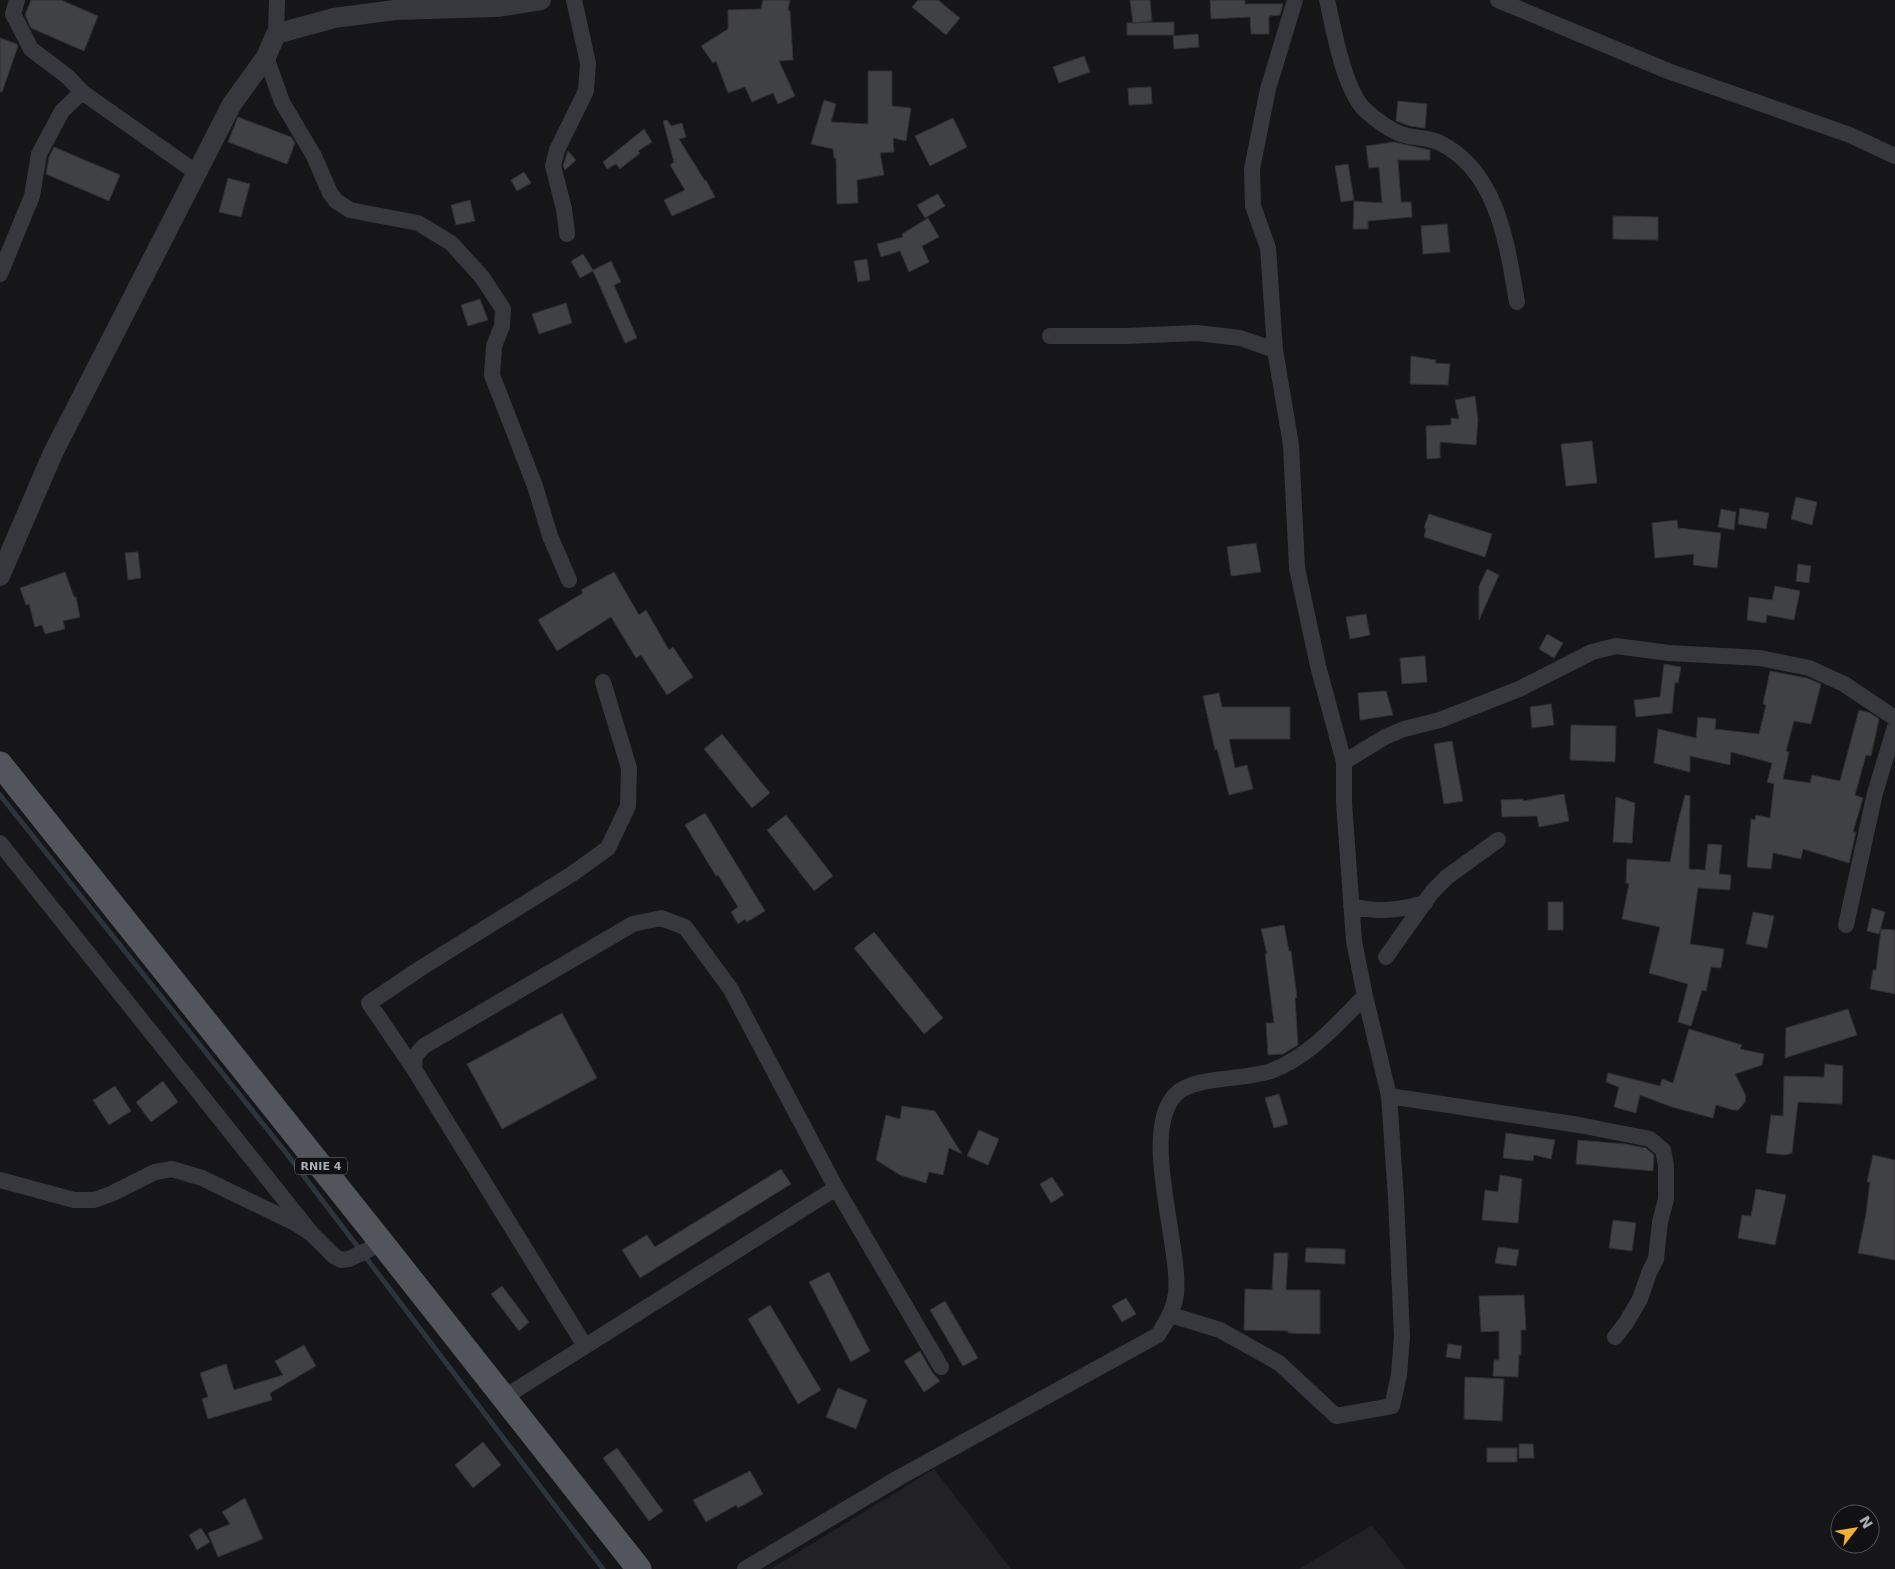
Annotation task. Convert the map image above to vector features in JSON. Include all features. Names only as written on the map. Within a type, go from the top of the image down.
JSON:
[{"type":"main road","name":"RNIE 4","points":[[0,764],[639,1569]]},
{"type":"street","points":[[17,0],[13,14],[31,49],[68,78],[82,92],[196,173]]},
{"type":"street","points":[[276,34],[334,18],[386,12],[497,7],[541,0]]},
{"type":"street","points":[[568,234],[564,209],[552,166],[557,150],[586,91],[588,63],[574,0]]},
{"type":"street","points":[[1171,1315],[1220,1330],[1279,1362],[1336,1416],[1392,1406],[1399,1375],[1402,1337],[1389,1096],[1354,941],[1344,803],[1344,762],[1318,666],[1297,568],[1291,445],[1275,350],[1268,248],[1253,206],[1252,169],[1268,89],[1295,0]]},
{"type":"street","points":[[1327,0],[1347,80],[1363,107],[1387,126],[1405,136],[1436,141],[1458,153],[1487,188],[1506,239],[1517,302]]},
{"type":"street","points":[[1498,0],[1668,71],[1850,135],[1895,156]]},
{"type":"street","points":[[0,576],[53,452],[232,104],[266,57],[276,34],[272,1]]},
{"type":"street","points":[[266,57],[282,102],[314,156],[330,193],[336,201],[350,210],[418,223],[451,243],[482,277],[503,309],[502,326],[494,346],[492,375],[535,486],[550,536],[570,580]]},
{"type":"street","points":[[0,274],[32,196],[39,154],[62,112],[82,92]]},
{"type":"street","points":[[1050,336],[1126,336],[1197,333],[1240,338],[1275,350]]},
{"type":"street","points":[[1344,762],[1385,737],[1404,729],[1440,720],[1519,690],[1592,652],[1616,646],[1669,653],[1760,658],[1809,668],[1844,684],[1895,718]]},
{"type":"street","points":[[585,1346],[414,1070],[369,1003],[421,968],[572,874],[608,848],[628,806],[629,768],[603,682]]},
{"type":"street","points":[[1846,925],[1875,793],[1895,727]]},
{"type":"street","points":[[1386,957],[1425,903],[1447,877],[1498,840]]},
{"type":"street","points":[[0,843],[312,1234],[334,1256],[341,1260],[349,1259],[382,1243]]},
{"type":"street","points":[[1351,906],[1366,910],[1392,910],[1425,903]]},
{"type":"street","points":[[414,1070],[415,1056],[424,1046],[633,924],[661,918],[684,927],[730,988],[836,1188],[941,1367]]},
{"type":"street","points":[[745,1569],[900,1477],[1158,1336],[1171,1315],[1176,1294],[1174,1252],[1160,1140],[1165,1110],[1176,1093],[1191,1085],[1269,1072],[1296,1060],[1322,1038],[1365,996]]},
{"type":"street","points":[[1389,1096],[1579,1125],[1650,1139],[1663,1150],[1666,1165],[1666,1199],[1660,1222],[1656,1259],[1640,1299],[1616,1337]]},
{"type":"street","points":[[0,1180],[74,1200],[94,1200],[111,1194],[155,1172],[172,1169],[202,1178],[295,1223],[312,1234]]},
{"type":"street","points":[[503,1398],[836,1188]]},
{"type":"shaded area","points":[[934,1469],[1011,1569],[771,1569]]},
{"type":"shaded area","points":[[1372,1525],[1406,1569],[1299,1569]]},
{"type":"building","points":[[31,0],[61,0],[98,16],[84,51],[31,28],[25,15]]},
{"type":"building","points":[[763,0],[790,0],[788,10],[790,11],[793,60],[779,61],[795,96],[778,104],[773,93],[752,102],[745,87],[728,93],[716,61],[713,63],[701,46],[728,29],[728,10],[761,9]]},
{"type":"building","points":[[918,0],[938,0],[960,18],[946,35],[912,7]]},
{"type":"building","points":[[1130,0],[1150,0],[1152,21],[1133,23]]},
{"type":"building","points":[[1210,0],[1245,0],[1245,4],[1283,4],[1280,15],[1269,16],[1269,34],[1251,34],[1250,17],[1211,19]]},
{"type":"building","points":[[1174,22],[1174,35],[1127,35],[1127,23]]},
{"type":"building","points":[[1198,34],[1199,47],[1174,49],[1173,36]]},
{"type":"building","points":[[0,38],[18,46],[2,92],[0,92]]},
{"type":"building","points":[[1084,56],[1090,72],[1059,83],[1053,67]]},
{"type":"building","points":[[868,71],[892,71],[892,106],[911,108],[906,141],[893,138],[894,152],[880,153],[884,175],[857,180],[858,203],[837,204],[836,158],[834,158],[833,149],[811,144],[824,100],[836,104],[831,122],[868,124]]},
{"type":"building","points":[[1151,87],[1152,104],[1129,105],[1128,88]]},
{"type":"building","points":[[1398,101],[1427,104],[1425,128],[1410,126],[1396,121]]},
{"type":"building","points":[[238,117],[291,137],[295,143],[287,164],[228,142]]},
{"type":"building","points":[[953,118],[967,147],[930,166],[915,136]]},
{"type":"building","points":[[667,120],[671,126],[682,123],[686,137],[679,139],[715,197],[672,216],[664,200],[685,190],[670,165],[674,162],[663,121]]},
{"type":"building","points":[[644,129],[652,142],[638,151],[640,153],[620,169],[616,164],[607,169],[603,162]]},
{"type":"building","points":[[1394,142],[1430,150],[1430,160],[1398,160],[1401,202],[1411,202],[1412,217],[1368,221],[1368,229],[1353,229],[1354,201],[1382,203],[1379,167],[1369,168],[1366,146]]},
{"type":"building","points":[[54,147],[120,175],[109,201],[46,174],[49,157]]},
{"type":"building","points":[[568,151],[576,160],[565,170],[563,166]]},
{"type":"building","points":[[1348,164],[1354,200],[1341,202],[1335,166]]},
{"type":"building","points":[[524,172],[531,183],[517,191],[511,180]]},
{"type":"building","points":[[228,178],[250,184],[241,217],[219,212]]},
{"type":"building","points":[[938,194],[945,206],[925,218],[917,205]]},
{"type":"building","points":[[470,200],[475,221],[456,225],[451,205]]},
{"type":"building","points":[[1613,216],[1658,217],[1658,240],[1613,239]]},
{"type":"building","points":[[928,218],[939,237],[922,246],[929,262],[909,272],[900,251],[881,257],[877,244],[903,237],[902,234]]},
{"type":"building","points":[[1447,224],[1450,252],[1423,254],[1421,226]]},
{"type":"building","points":[[583,254],[593,270],[611,261],[621,282],[614,285],[637,338],[625,343],[593,271],[580,278],[571,261]]},
{"type":"building","points":[[867,259],[870,280],[858,282],[854,261]]},
{"type":"building","points":[[480,299],[488,320],[468,326],[461,305]]},
{"type":"building","points":[[566,303],[572,323],[539,334],[532,314]]},
{"type":"building","points":[[1411,356],[1436,360],[1435,363],[1450,364],[1448,385],[1410,384]]},
{"type":"building","points":[[1475,396],[1478,420],[1476,445],[1440,442],[1440,458],[1427,459],[1426,426],[1451,425],[1451,418],[1459,419],[1455,400]]},
{"type":"building","points":[[1592,441],[1597,483],[1566,486],[1561,444]]},
{"type":"building","points":[[1796,497],[1817,502],[1812,525],[1791,519]]},
{"type":"building","points":[[1740,508],[1769,513],[1766,529],[1738,524]]},
{"type":"building","points":[[1721,509],[1736,512],[1734,530],[1718,527]]},
{"type":"building","points":[[1429,514],[1492,534],[1485,557],[1424,537],[1426,528],[1424,528]]},
{"type":"building","points":[[1677,520],[1678,528],[1721,533],[1717,568],[1693,565],[1694,554],[1655,558],[1652,523]]},
{"type":"building","points":[[1256,543],[1261,572],[1231,576],[1227,547]]},
{"type":"building","points":[[138,552],[141,578],[128,580],[125,553]]},
{"type":"building","points":[[1798,564],[1811,566],[1809,583],[1796,581]]},
{"type":"building","points":[[1487,569],[1499,575],[1479,620],[1479,586]]},
{"type":"building","points":[[65,572],[74,597],[76,597],[80,617],[63,621],[65,629],[45,634],[42,625],[35,627],[29,604],[26,605],[20,588]]},
{"type":"building","points":[[614,572],[639,615],[646,610],[669,650],[673,647],[693,677],[667,695],[641,655],[636,658],[611,617],[557,651],[538,620],[583,593],[581,590]]},
{"type":"building","points":[[1775,586],[1800,591],[1794,620],[1767,615],[1766,623],[1747,620],[1749,597],[1772,600]]},
{"type":"building","points":[[1366,614],[1370,635],[1350,639],[1346,617]]},
{"type":"building","points":[[1547,634],[1563,643],[1554,658],[1539,649]]},
{"type":"building","points":[[1425,656],[1427,682],[1402,684],[1400,658]]},
{"type":"building","points":[[1664,664],[1681,667],[1678,683],[1675,682],[1672,713],[1636,717],[1634,700],[1660,697]]},
{"type":"building","points":[[1770,671],[1807,678],[1821,684],[1811,724],[1794,721],[1786,751],[1789,752],[1783,779],[1810,783],[1812,775],[1840,781],[1859,710],[1870,713],[1879,719],[1871,756],[1866,755],[1855,795],[1863,798],[1853,832],[1856,832],[1849,863],[1803,849],[1801,859],[1773,853],[1771,869],[1747,867],[1751,819],[1755,820],[1756,815],[1770,818],[1774,784],[1767,782],[1772,763],[1731,752],[1730,765],[1690,756],[1690,772],[1654,763],[1658,729],[1696,738],[1698,717],[1716,719],[1715,729],[1759,734],[1766,705],[1763,704]]},
{"type":"building","points":[[1386,691],[1393,715],[1360,720],[1358,693]]},
{"type":"building","points":[[1219,693],[1222,707],[1290,707],[1290,739],[1229,739],[1235,768],[1247,765],[1253,789],[1229,795],[1217,749],[1215,750],[1203,696]]},
{"type":"building","points":[[1551,704],[1554,725],[1532,728],[1530,707]]},
{"type":"building","points":[[1571,725],[1616,726],[1615,762],[1570,760]]},
{"type":"building","points":[[722,734],[770,793],[752,808],[704,749]]},
{"type":"building","points":[[1452,741],[1463,801],[1444,804],[1434,744]]},
{"type":"building","points":[[1564,794],[1569,821],[1539,827],[1537,816],[1502,817],[1501,800],[1523,799],[1523,801]]},
{"type":"building","points":[[1685,795],[1690,796],[1689,869],[1705,870],[1708,844],[1722,845],[1719,874],[1731,875],[1730,890],[1698,888],[1690,944],[1724,949],[1721,968],[1711,967],[1706,991],[1702,990],[1691,1026],[1678,1022],[1688,984],[1649,973],[1660,927],[1622,919],[1629,884],[1626,883],[1627,859],[1670,862]]},
{"type":"building","points":[[1616,797],[1635,803],[1632,843],[1613,842]]},
{"type":"building","points":[[705,813],[765,911],[747,922],[745,919],[738,924],[731,912],[738,907],[718,875],[716,876],[685,825]]},
{"type":"building","points":[[786,815],[833,876],[814,891],[767,830]]},
{"type":"building","points":[[1548,902],[1563,902],[1563,930],[1548,930]]},
{"type":"building","points":[[1872,908],[1885,912],[1879,934],[1867,931]]},
{"type":"building","points":[[1753,912],[1774,916],[1767,948],[1746,944]]},
{"type":"building","points":[[1284,925],[1289,951],[1291,951],[1297,998],[1295,998],[1298,1045],[1283,1054],[1268,1055],[1266,1023],[1274,1023],[1265,954],[1267,954],[1261,929]]},
{"type":"building","points":[[1881,929],[1895,930],[1895,994],[1870,989],[1873,970],[1876,970]]},
{"type":"building","points":[[874,932],[943,1018],[924,1034],[854,948]]},
{"type":"building","points":[[1848,1009],[1857,1035],[1785,1058],[1786,1028]]},
{"type":"building","points":[[562,1013],[597,1078],[502,1129],[467,1064]]},
{"type":"building","points":[[1689,1029],[1742,1045],[1740,1049],[1764,1054],[1762,1065],[1735,1074],[1746,1096],[1742,1106],[1738,1110],[1733,1110],[1716,1105],[1713,1118],[1672,1107],[1640,1095],[1636,1113],[1614,1107],[1619,1087],[1606,1082],[1608,1073],[1660,1086],[1662,1079],[1673,1083]]},
{"type":"building","points":[[1825,1064],[1843,1066],[1842,1104],[1798,1102],[1792,1153],[1785,1155],[1766,1153],[1771,1115],[1783,1116],[1784,1076],[1824,1077]]},
{"type":"building","points":[[163,1081],[178,1102],[151,1122],[136,1102]]},
{"type":"building","points":[[115,1086],[131,1111],[109,1125],[93,1100]]},
{"type":"building","points":[[1279,1094],[1288,1124],[1274,1128],[1265,1098]]},
{"type":"building","points":[[902,1106],[935,1111],[962,1154],[949,1148],[943,1175],[929,1172],[926,1183],[900,1175],[876,1160],[886,1115],[900,1119]]},
{"type":"building","points":[[979,1130],[999,1139],[988,1165],[967,1156]]},
{"type":"building","points":[[1506,1133],[1555,1140],[1551,1159],[1534,1155],[1533,1161],[1503,1158]]},
{"type":"building","points":[[1578,1140],[1625,1144],[1646,1148],[1654,1155],[1653,1171],[1576,1164]]},
{"type":"building","points":[[1873,1155],[1895,1160],[1895,1260],[1858,1253],[1866,1214],[1870,1182],[1867,1182]]},
{"type":"building","points":[[781,1169],[791,1184],[640,1278],[622,1250],[647,1235],[655,1247]]},
{"type":"building","points":[[1500,1175],[1522,1179],[1518,1223],[1482,1220],[1485,1190],[1498,1192]]},
{"type":"building","points":[[1052,1177],[1064,1195],[1051,1203],[1040,1184]]},
{"type":"building","points":[[1756,1189],[1786,1195],[1775,1245],[1738,1238],[1742,1215],[1751,1216]]},
{"type":"building","points":[[1613,1220],[1636,1223],[1632,1251],[1609,1248]]},
{"type":"building","points":[[1498,1247],[1519,1250],[1516,1266],[1495,1263]]},
{"type":"building","points":[[1306,1248],[1345,1249],[1345,1264],[1305,1262]]},
{"type":"building","points":[[1274,1253],[1288,1253],[1286,1290],[1320,1290],[1320,1334],[1244,1330],[1245,1289],[1272,1290]]},
{"type":"building","points":[[829,1272],[870,1351],[851,1362],[809,1282]]},
{"type":"building","points":[[502,1286],[529,1322],[519,1331],[491,1294]]},
{"type":"building","points":[[1524,1295],[1526,1330],[1521,1330],[1521,1355],[1519,1355],[1518,1377],[1493,1376],[1494,1360],[1499,1360],[1499,1331],[1481,1332],[1479,1296]]},
{"type":"building","points":[[1126,1298],[1136,1314],[1122,1322],[1112,1306]]},
{"type":"building","points":[[945,1301],[978,1358],[963,1366],[930,1310]]},
{"type":"building","points":[[770,1305],[821,1390],[798,1404],[748,1319]]},
{"type":"building","points":[[1448,1344],[1462,1346],[1460,1359],[1446,1357]]},
{"type":"building","points":[[304,1345],[316,1366],[270,1393],[272,1400],[208,1419],[202,1399],[208,1397],[200,1373],[226,1364],[234,1390],[283,1375],[275,1361]]},
{"type":"building","points":[[920,1351],[932,1372],[940,1381],[924,1392],[904,1361]]},
{"type":"building","points":[[1465,1377],[1504,1379],[1502,1421],[1464,1419]]},
{"type":"building","points":[[838,1388],[867,1400],[856,1429],[826,1417]]},
{"type":"building","points":[[483,1442],[501,1465],[473,1488],[455,1465]]},
{"type":"building","points":[[1519,1444],[1533,1444],[1534,1458],[1519,1458]]},
{"type":"building","points":[[617,1448],[663,1511],[649,1521],[603,1458]]},
{"type":"building","points":[[1487,1448],[1517,1448],[1517,1462],[1487,1462]]},
{"type":"building","points":[[750,1471],[763,1494],[738,1508],[736,1505],[706,1522],[693,1500]]},
{"type":"building","points":[[245,1498],[263,1539],[218,1557],[208,1533],[230,1524],[222,1512]]},
{"type":"building","points":[[201,1528],[210,1542],[197,1550],[189,1535]]},
{"type":"waterway","points":[[0,795],[287,1154],[603,1569]]}]
